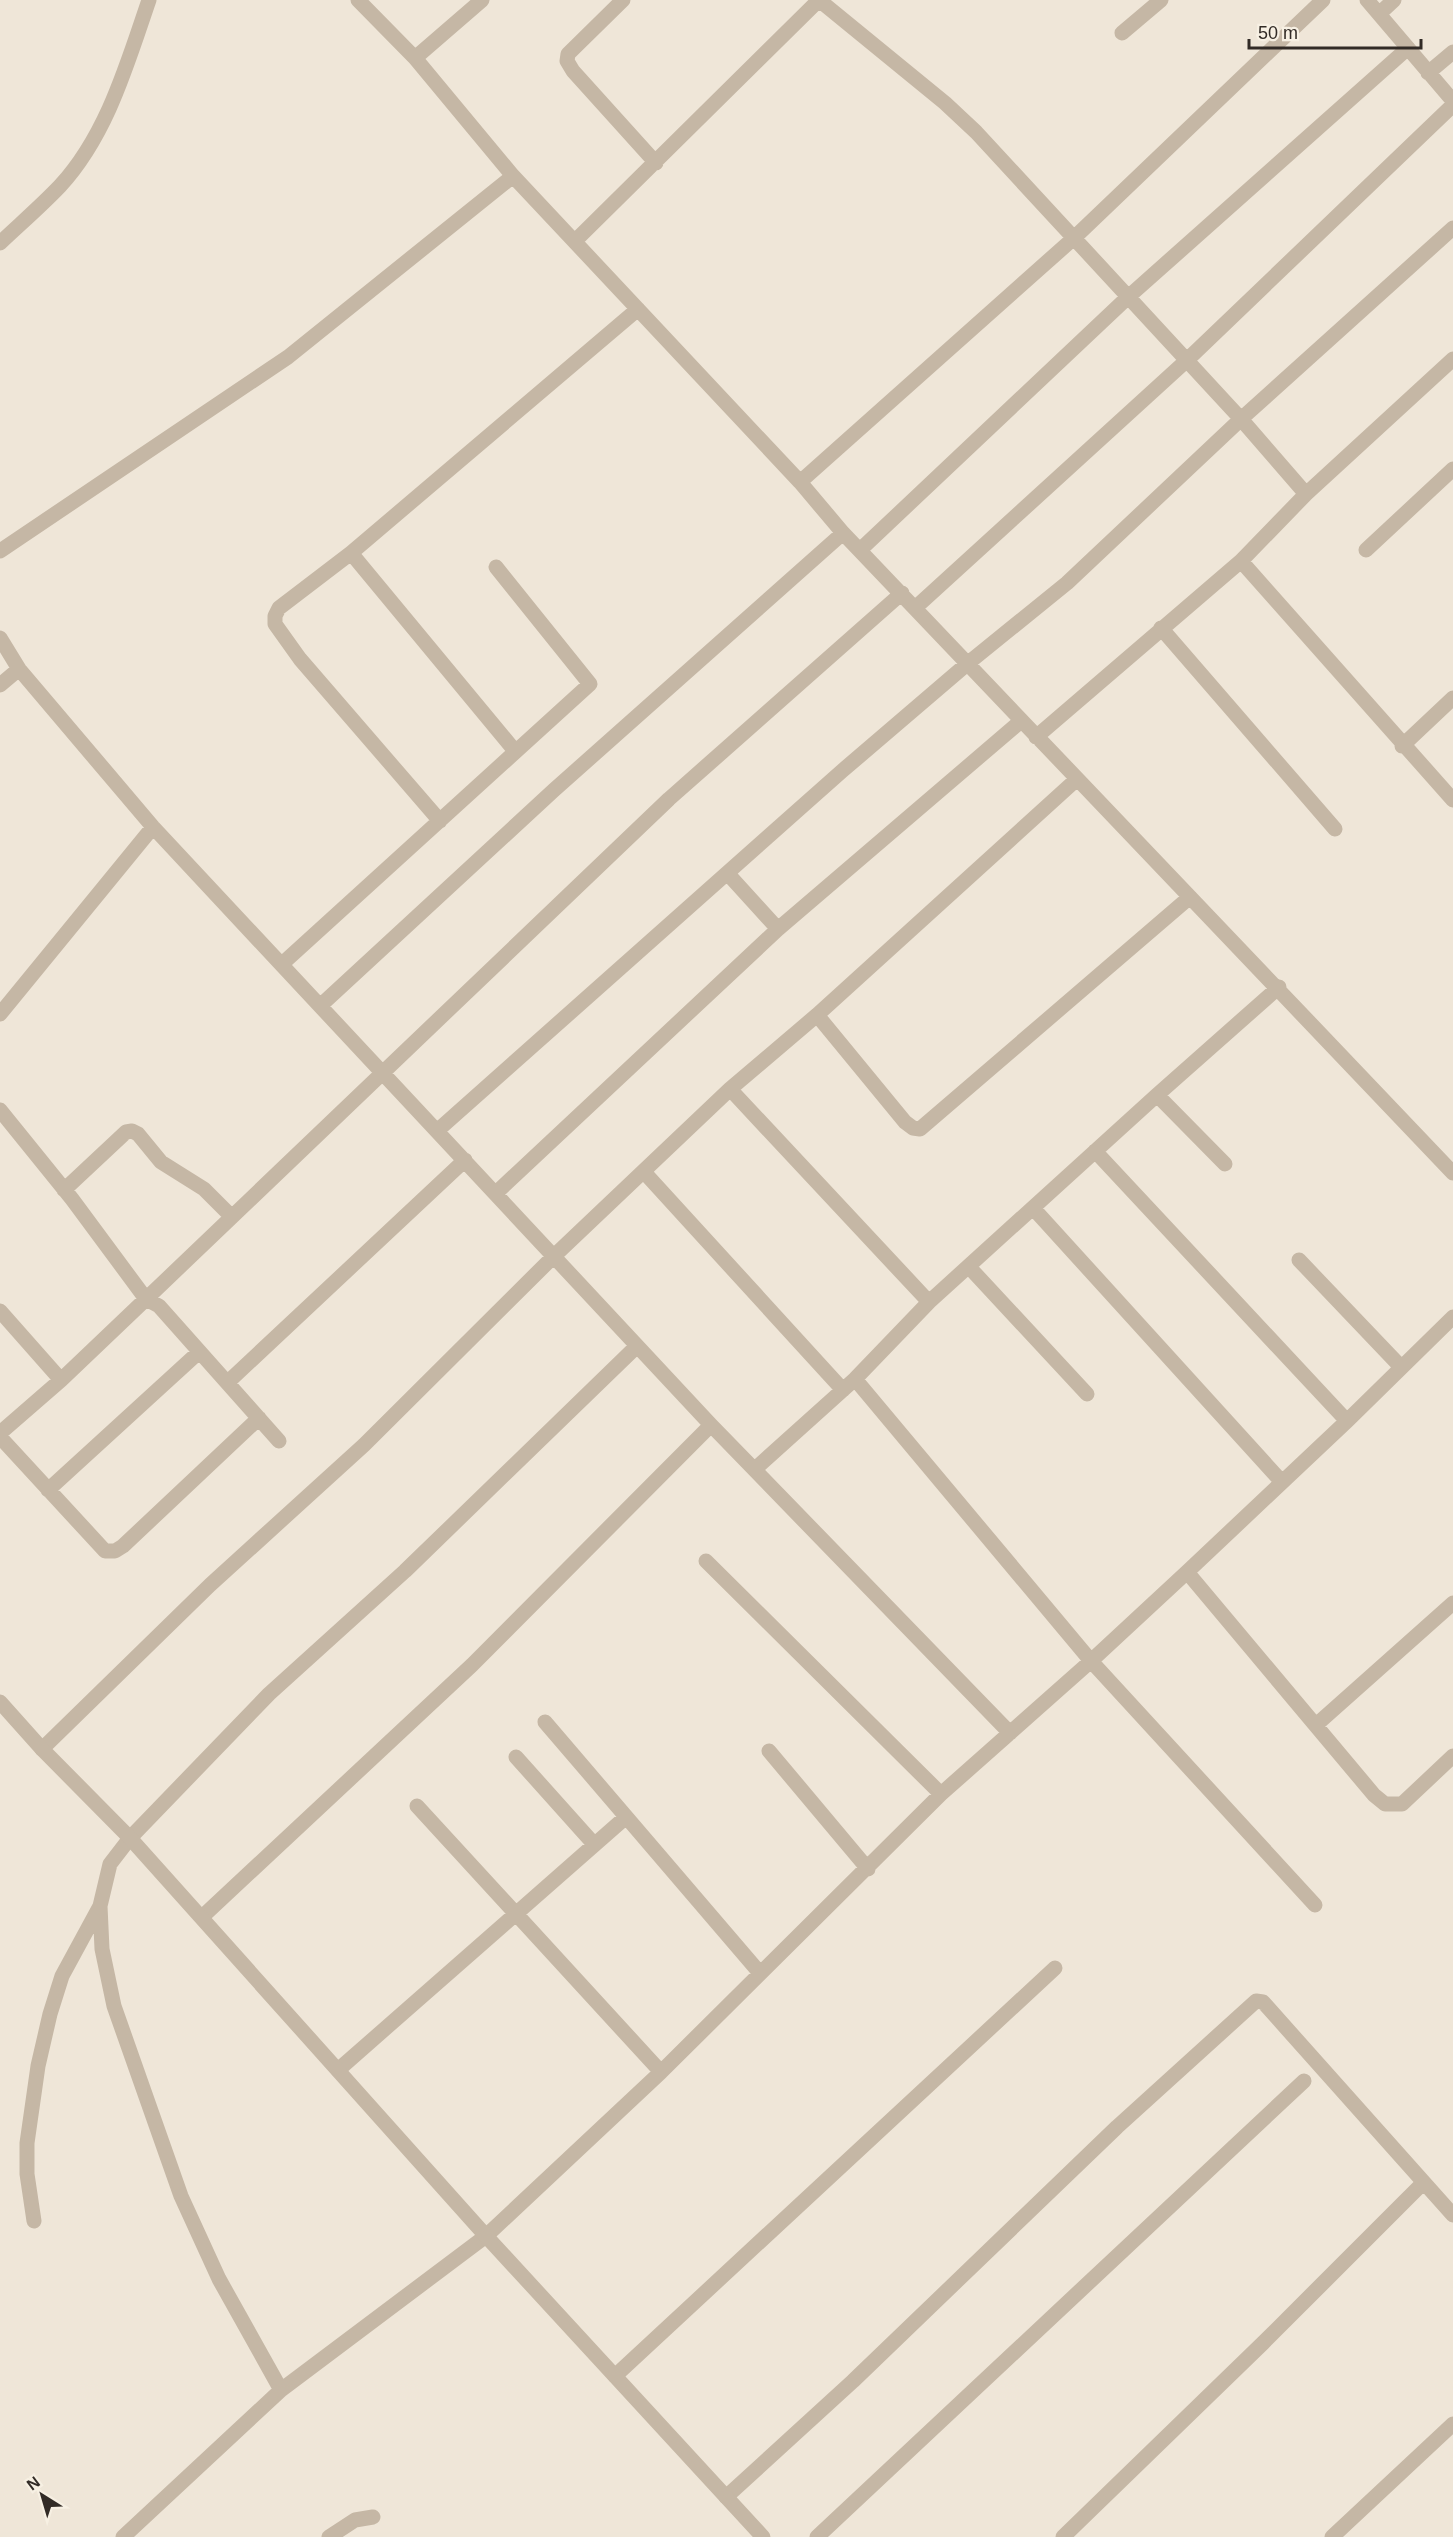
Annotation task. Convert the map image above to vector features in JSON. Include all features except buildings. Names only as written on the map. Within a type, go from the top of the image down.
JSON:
[{"type":"street","points":[[0,243],[61,185],[82,157],[100,126],[131,57],[149,0]]},
{"type":"street","points":[[358,0],[415,58],[513,176],[800,482],[843,533],[1036,737],[1279,987],[1453,1173]]},
{"type":"street","points":[[415,58],[482,0]]},
{"type":"street","points":[[623,0],[568,54],[567,61],[573,71],[656,163]]},
{"type":"street","points":[[575,241],[819,0],[945,102],[984,140],[1075,237],[1127,298],[1241,419],[1306,494]]},
{"type":"street","points":[[1122,33],[1161,0]]},
{"type":"street","points":[[800,482],[1075,237],[1323,0]]},
{"type":"street","points":[[915,608],[1186,361],[1453,103],[1367,0]]},
{"type":"street","points":[[1379,14],[1394,0]]},
{"type":"street","points":[[860,550],[1127,298],[1408,48]]},
{"type":"street","points":[[1428,73],[1453,52]]},
{"type":"street","points":[[0,550],[288,357],[513,176]]},
{"type":"street","points":[[438,1130],[842,771],[967,664],[1067,583],[1241,419],[1453,228]]},
{"type":"street","points":[[440,821],[300,659],[275,624],[275,615],[279,608],[351,553],[638,309]]},
{"type":"street","points":[[1036,737],[1241,561],[1306,494],[1453,359]]},
{"type":"street","points":[[1366,550],[1453,469]]},
{"type":"street","points":[[320,1006],[554,790],[843,533]]},
{"type":"street","points":[[351,553],[515,751]]},
{"type":"street","points":[[1241,561],[1402,746],[1453,800]]},
{"type":"street","points":[[282,964],[590,684],[496,567]]},
{"type":"street","points":[[259,1418],[115,1551],[105,1551],[0,1435],[384,1074],[669,799],[902,593]]},
{"type":"street","points":[[1161,628],[1335,830]]},
{"type":"street","points":[[0,638],[20,669],[153,827],[711,1425],[1010,1733]]},
{"type":"street","points":[[0,685],[20,669]]},
{"type":"street","points":[[1402,746],[1451,703]]},
{"type":"street","points":[[496,1193],[778,929],[1021,721]]},
{"type":"street","points":[[42,1749],[210,1585],[364,1445],[553,1257],[730,1089],[817,1015],[1077,779]]},
{"type":"street","points":[[0,1014],[153,827]]},
{"type":"street","points":[[728,874],[778,929]]},
{"type":"street","points":[[817,1015],[905,1122],[913,1128],[920,1129],[1190,897]]},
{"type":"street","points":[[755,1469],[855,1379],[929,1302],[969,1268],[1095,1150],[1279,987]]},
{"type":"street","points":[[730,1089],[929,1302]]},
{"type":"street","points":[[1157,1095],[1225,1164]]},
{"type":"street","points":[[0,1110],[146,1299],[159,1306],[279,1441]]},
{"type":"street","points":[[64,1190],[126,1132],[132,1131],[138,1134],[161,1162],[204,1189],[231,1216]]},
{"type":"street","points":[[1095,1150],[1347,1421]]},
{"type":"street","points":[[228,1383],[465,1160]]},
{"type":"street","points":[[644,1172],[843,1390]]},
{"type":"street","points":[[1033,1208],[1282,1482]]},
{"type":"street","points":[[1299,1260],[1401,1367]]},
{"type":"street","points":[[969,1268],[1088,1394]]},
{"type":"street","points":[[0,1311],[61,1380]]},
{"type":"street","points":[[123,2537],[281,2390],[486,2236],[661,2072],[941,1794],[1187,1572],[1453,1317]]},
{"type":"street","points":[[34,2221],[27,2174],[27,2143],[38,2066],[50,2014],[62,1976],[100,1906],[110,1864],[130,1838],[269,1694],[405,1571],[637,1346]]},
{"type":"street","points":[[48,1490],[199,1353]]},
{"type":"street","points":[[855,1379],[1091,1661],[1315,1905]]},
{"type":"street","points":[[202,1917],[471,1665],[711,1425]]},
{"type":"street","points":[[706,1561],[941,1794]]},
{"type":"street","points":[[1187,1572],[1374,1795],[1385,1804],[1402,1804],[1453,1756]]},
{"type":"street","points":[[1316,1725],[1453,1604]]},
{"type":"street","points":[[0,1702],[42,1749],[130,1838],[486,2236],[763,2537]]},
{"type":"street","points":[[545,1722],[760,1973]]},
{"type":"street","points":[[769,1752],[868,1869]]},
{"type":"street","points":[[516,1757],[593,1843]]},
{"type":"street","points":[[417,1806],[661,2072]]},
{"type":"street","points":[[338,2070],[517,1914],[593,1843],[626,1817]]},
{"type":"street","points":[[100,1906],[102,1949],[114,2006],[181,2196],[219,2279],[281,2390]]},
{"type":"street","points":[[615,2376],[1055,1968]]},
{"type":"street","points":[[726,2497],[853,2381],[1117,2127],[1256,2001],[1263,2002],[1453,2215]]},
{"type":"street","points":[[817,2537],[1304,2081]]},
{"type":"street","points":[[1063,2537],[1263,2343],[1423,2183]]},
{"type":"street","points":[[1332,2537],[1453,2424]]},
{"type":"street","points":[[329,2537],[355,2520],[373,2517]]}]
